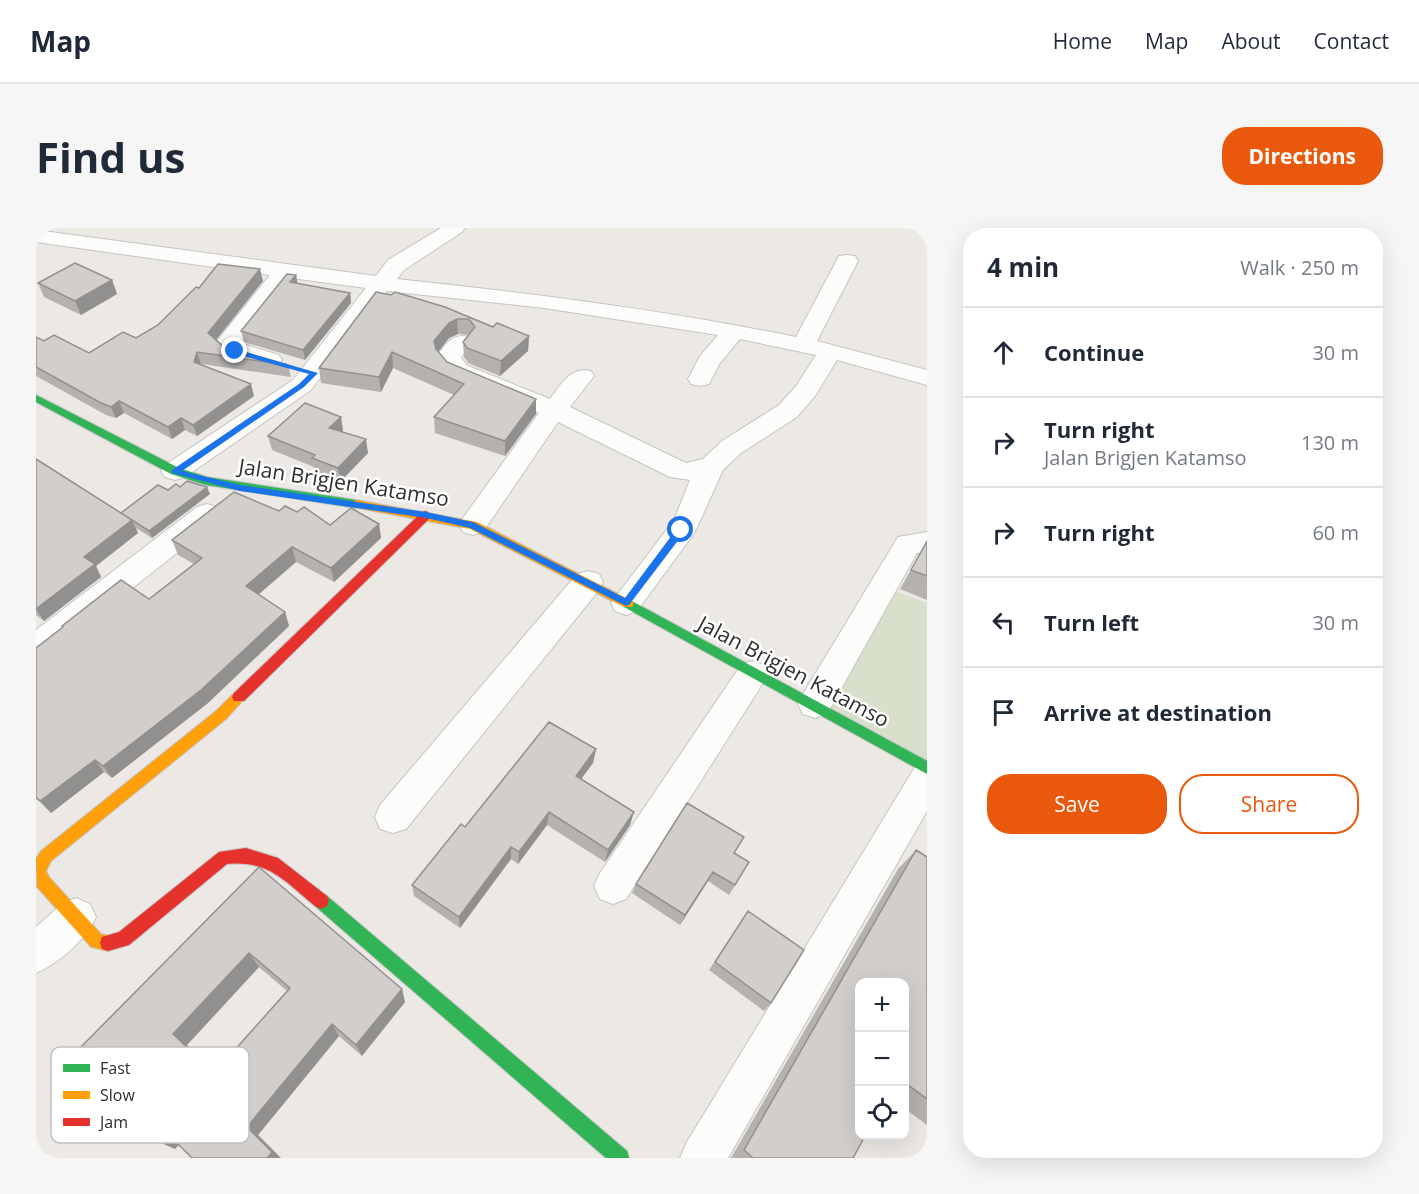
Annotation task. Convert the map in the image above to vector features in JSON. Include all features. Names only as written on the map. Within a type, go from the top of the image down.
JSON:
[{"type":"main road","name":"Jalan Brigjen Katamso","points":[[36,398],[175,471],[240,488],[426,515],[473,525],[588,582],[752,674],[815,704],[927,768]]},
{"type":"main road","points":[[426,515],[221,715],[46,856],[38,871],[43,882],[98,941],[105,944],[116,944],[225,857],[242,853],[264,858],[280,866],[620,1158]]},
{"type":"street","points":[[175,471],[302,385],[314,373],[400,261],[455,228]]},
{"type":"street","points":[[36,236],[383,284],[544,301],[734,331],[831,351],[927,378]]},
{"type":"street","points":[[804,345],[847,261]]},
{"type":"street","points":[[285,271],[226,345],[235,351],[314,373]]},
{"type":"street","points":[[700,379],[709,361],[734,331]]},
{"type":"street","points":[[461,342],[449,356],[450,363],[457,370],[554,410],[680,471],[686,472],[712,466]]},
{"type":"street","points":[[626,603],[692,513],[701,487],[712,466],[724,453],[748,435],[788,412],[802,396],[831,351]]},
{"type":"street","points":[[473,525],[554,410],[582,376]]},
{"type":"street","points":[[36,647],[240,488]]},
{"type":"street","points":[[815,704],[919,552]]},
{"type":"street","points":[[393,817],[588,582]]},
{"type":"street","points":[[613,886],[752,674]]},
{"type":"street","points":[[703,1158],[927,778]]},
{"type":"street","points":[[36,953],[76,917]]},
{"type":"green space","points":[[890,589],[927,603],[927,763],[827,713]]},
{"type":"building","points":[[75,263],[112,280],[75,301],[38,283]]},
{"type":"building","points":[[218,264],[260,269],[208,333],[223,346],[288,365],[197,352],[194,362],[251,384],[193,425],[181,418],[168,427],[119,401],[111,407],[36,367],[36,337],[44,341],[54,335],[89,353],[123,332],[136,338],[158,325],[196,287],[199,288]]},
{"type":"building","points":[[287,274],[296,275],[290,282],[350,293],[303,350],[241,331]]},
{"type":"building","points":[[376,292],[391,295],[395,292],[445,307],[493,327],[497,323],[529,336],[501,361],[467,348],[463,342],[475,327],[469,319],[457,319],[449,323],[434,341],[436,349],[447,362],[536,399],[505,441],[434,417],[464,384],[392,352],[379,377],[319,368]]},
{"type":"building","points":[[305,403],[341,417],[329,428],[366,439],[338,468],[312,458],[315,455],[268,436]]},
{"type":"building","points":[[36,459],[132,520],[84,557],[95,564],[36,609]]},
{"type":"building","points":[[187,481],[207,487],[149,531],[121,513],[158,485],[168,490],[176,484],[180,487]]},
{"type":"building","points":[[234,492],[279,511],[285,506],[297,512],[304,507],[330,525],[351,508],[379,524],[331,568],[292,547],[246,586],[285,612],[201,690],[103,766],[95,760],[40,801],[36,797],[36,648],[121,580],[149,599],[202,558],[172,540]]},
{"type":"building","points":[[927,541],[927,576],[911,570]]},
{"type":"building","points":[[549,722],[596,749],[576,776],[634,812],[608,850],[549,812],[519,852],[511,847],[459,917],[412,885],[461,824],[465,827]]},
{"type":"building","points":[[687,803],[744,837],[734,853],[749,862],[735,885],[713,872],[685,915],[636,884]]},
{"type":"building","points":[[916,850],[927,857],[927,1099],[909,1086],[909,978],[855,978],[855,1140],[863,1140],[853,1158],[753,1158],[744,1150]]},
{"type":"building","points":[[259,867],[402,989],[356,1045],[332,1024],[249,1125],[249,1047],[237,1047],[290,988],[249,953],[173,1034],[187,1047],[81,1047]]},
{"type":"building","points":[[748,911],[804,950],[771,1003],[715,962]]},
{"type":"building","points":[[249,1129],[272,1152],[267,1158],[192,1158],[177,1143],[249,1143]]},
{"type":"traffic: fast","points":[[36,398],[175,471],[206,481],[356,504]]},
{"type":"traffic: fast","points":[[628,604],[927,768]]},
{"type":"traffic: fast","points":[[321,901],[620,1158]]},
{"type":"traffic: slow","points":[[356,504],[473,525],[628,604]]},
{"type":"traffic: slow","points":[[108,943],[97,941],[43,882],[38,871],[46,856],[221,715],[239,697]]},
{"type":"traffic: jam","points":[[239,697],[426,515]]},
{"type":"traffic: jam","points":[[108,943],[123,939],[224,857],[246,855],[273,863],[321,901]]},
{"type":"route","points":[[235,351],[314,373],[302,385],[175,471],[206,481],[240,488],[426,515],[473,525],[626,603],[681,530]]}]
